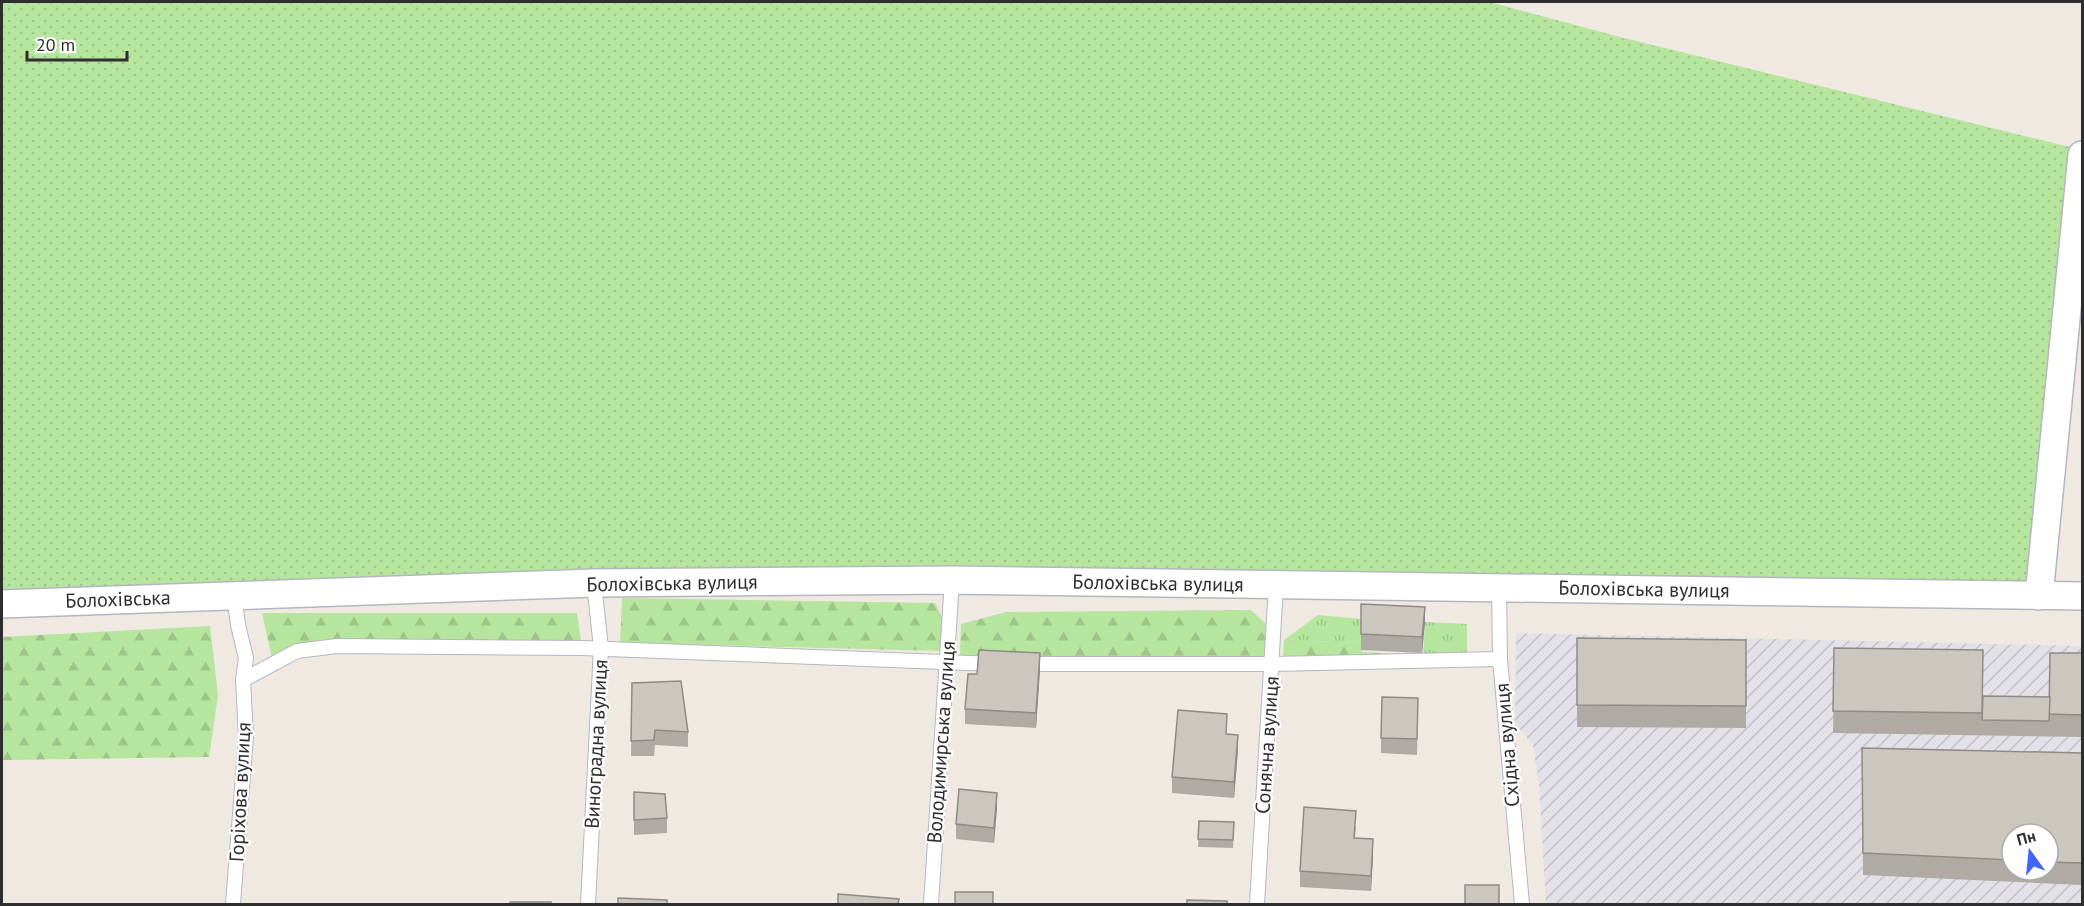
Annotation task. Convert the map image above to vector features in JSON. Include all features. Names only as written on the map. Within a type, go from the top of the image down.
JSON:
[{"type":"street","points":[[2039,596],[2082,155]]},
{"type":"street","name":"Болохівська вулиця","points":[[234,594],[594,583],[952,580],[2082,596]]},
{"type":"street","name":"Болохівська","points":[[2,604],[234,594]]},
{"type":"lane","name":"Володимирська вулиця","points":[[931,904],[952,580]]},
{"type":"lane","name":"Виноградна вулиця","points":[[588,904],[601,648],[594,583]]},
{"type":"lane","name":"Сонячна вулиця","points":[[1257,904],[1276,585]]},
{"type":"lane","name":"Східна вулиця","points":[[1499,586],[1500,659],[1522,904]]},
{"type":"lane","name":"Горіхова вулиця","points":[[233,904],[246,737],[243,680],[246,657],[238,625],[234,594]]},
{"type":"lane","points":[[243,680],[297,651],[337,646],[601,648],[945,663],[1272,664],[1500,659]]},
{"type":"shaded area","points":[[1516,633],[2082,646],[2082,904],[1546,904],[1539,784],[1533,745],[1515,724]]},
{"type":"green space","points":[[2,2],[1490,2],[1624,38],[2082,150],[2039,596],[1276,585],[2,604]]},
{"type":"green space","points":[[622,598],[935,603],[943,619],[944,651],[620,643]]},
{"type":"green space","points":[[1251,610],[1269,627],[1266,659],[960,656],[961,624],[1006,612]]},
{"type":"green space","points":[[262,613],[577,613],[582,648],[337,646],[272,658]]},
{"type":"green space","points":[[1318,615],[1361,619],[1362,643],[1284,640]]},
{"type":"green space","points":[[1425,622],[1467,624],[1467,660],[1423,656]]},
{"type":"green space","points":[[210,626],[218,695],[209,757],[2,760],[2,637]]},
{"type":"green space","points":[[1284,640],[1362,643],[1362,652],[1423,656],[1283,658]]},
{"type":"building","points":[[1361,604],[1425,607],[1422,637],[1361,634]]},
{"type":"building","points":[[1577,638],[1746,640],[1746,706],[1577,705]]},
{"type":"building","points":[[1834,648],[1983,650],[1982,713],[1833,711]]},
{"type":"building","points":[[979,650],[1040,653],[1036,713],[965,709],[968,674],[977,674]]},
{"type":"building","points":[[2050,653],[2082,653],[2082,715],[2049,714]]},
{"type":"building","points":[[681,681],[688,732],[655,730],[654,740],[631,741],[632,683]]},
{"type":"building","points":[[1983,696],[2050,697],[2049,721],[1982,720]]},
{"type":"building","points":[[1382,697],[1418,698],[1417,739],[1381,738]]},
{"type":"building","points":[[1178,710],[1227,714],[1226,734],[1238,735],[1234,782],[1172,777]]},
{"type":"building","points":[[1862,748],[2082,753],[2082,863],[2060,862],[2060,822],[2000,822],[2000,859],[1863,853]]},
{"type":"building","points":[[959,789],[997,793],[994,828],[956,824]]},
{"type":"building","points":[[634,792],[665,794],[667,818],[634,820]]},
{"type":"building","points":[[1304,807],[1356,811],[1354,838],[1373,839],[1371,876],[1300,871]]},
{"type":"building","points":[[1199,821],[1234,822],[1233,840],[1198,839]]},
{"type":"building","points":[[1465,885],[1499,885],[1499,904],[1465,904]]},
{"type":"building","points":[[955,892],[993,892],[993,904],[955,904]]},
{"type":"building","points":[[838,894],[899,899],[898,904],[838,904]]},
{"type":"building","points":[[618,898],[667,900],[667,904],[618,904]]},
{"type":"building","points":[[1187,900],[1227,901],[1227,904],[1187,904]]},
{"type":"building","points":[[510,902],[551,902],[551,904],[510,904]]}]
